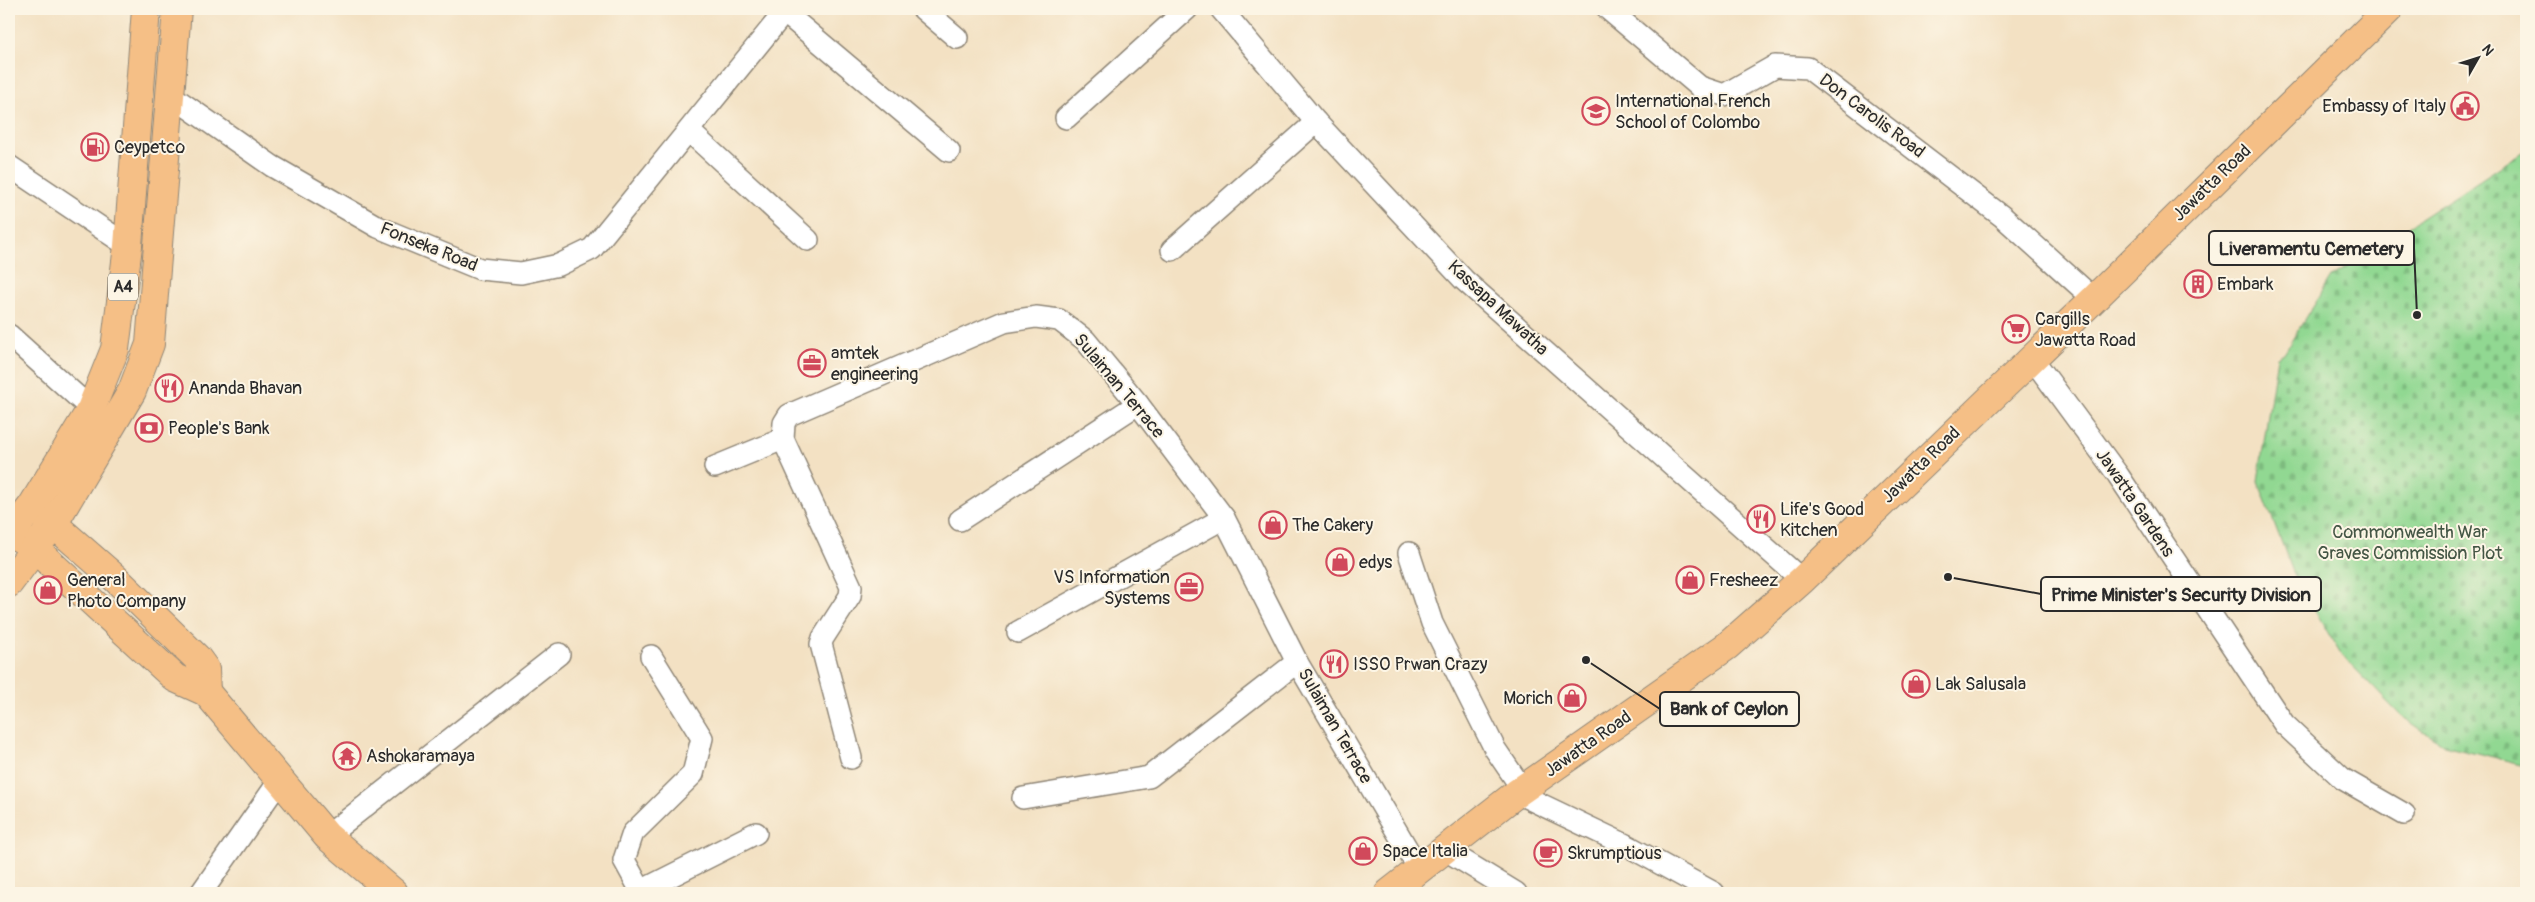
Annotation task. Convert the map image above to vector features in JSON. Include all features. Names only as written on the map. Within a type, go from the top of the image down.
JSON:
[{"type":"main road","name":"A4","points":[[10,534],[32,506],[91,409],[115,349],[128,246],[146,9]]},
{"type":"main road","name":"A4","points":[[9,583],[54,523],[132,392],[150,344],[177,9]]},
{"type":"main road","name":"Jawatta Road","points":[[1389,893],[1520,792],[1727,646],[1802,580],[2094,299],[2389,9]]},
{"type":"main road","points":[[32,506],[54,523],[114,577],[197,658],[206,669],[206,692]]},
{"type":"main road","points":[[10,534],[35,549],[175,678],[206,692],[327,836],[394,893]]},
{"type":"street","points":[[923,9],[956,38]]},
{"type":"street","points":[[1066,118],[1187,9]]},
{"type":"street","name":"Kassapa Mawatha","points":[[1220,9],[1316,122],[1464,280],[1802,580]]},
{"type":"street","name":"Don Carolis Road","points":[[1608,9],[1700,87],[1724,95],[1775,66],[1808,68],[2003,217],[2094,299]]},
{"type":"street","points":[[786,10],[949,152]]},
{"type":"street","name":"Fonseka Road","points":[[169,94],[272,166],[378,227],[480,269],[521,274],[559,265],[592,249],[690,131],[786,10]]},
{"type":"street","points":[[1172,250],[1316,122]]},
{"type":"street","points":[[690,131],[808,240]]},
{"type":"street","points":[[9,166],[128,246]]},
{"type":"street","name":"Sulaiman Terrace","points":[[783,439],[784,423],[789,416],[1004,322],[1036,317],[1060,320],[1085,340],[1138,404],[1224,518],[1297,662],[1419,869]]},
{"type":"street","points":[[9,335],[91,409]]},
{"type":"street","name":"Jawatta Gardens","points":[[2032,358],[2118,475],[2284,724],[2343,779],[2404,814]]},
{"type":"street","points":[[960,520],[1138,404]]},
{"type":"street","points":[[714,467],[783,439],[851,587],[850,596],[821,644],[851,758]]},
{"type":"street","points":[[1018,632],[1224,518]]},
{"type":"street","points":[[1409,553],[1432,623],[1495,749],[1520,792],[1628,846],[1714,893]]},
{"type":"street","points":[[327,836],[559,654]]},
{"type":"street","points":[[651,656],[702,738],[693,774],[633,833],[624,860],[641,892],[756,833]]},
{"type":"street","points":[[1022,798],[1148,777],[1297,662]]},
{"type":"street","points":[[201,893],[280,780]]},
{"type":"street","points":[[1444,849],[1516,893]]},
{"type":"green space","name":"Commonwealth War Graves Commission Plot","points":[[2526,150],[2526,765],[2444,745],[2400,715],[2340,653],[2295,577],[2258,481],[2277,357],[2284,353],[2331,277]]},
{"type":"place","name":"Embassy of Italy","points":[[2465,106]]},
{"type":"place","name":"International French School of Colombo","points":[[1596,111]]},
{"type":"place","name":"Ceypetco","points":[[95,147]]},
{"type":"place","name":"Embark","points":[[2198,284]]},
{"type":"place","name":"Liveramentu Cemetery","points":[[2417,315]]},
{"type":"place","name":"Cargills Jawatta Road","points":[[2016,329]]},
{"type":"place","name":"amtek engineering","points":[[812,363]]},
{"type":"place","name":"Ananda Bhavan","points":[[169,388]]},
{"type":"place","name":"People's Bank","points":[[149,428]]},
{"type":"place","name":"Life's Good Kitchen","points":[[1761,519]]},
{"type":"place","name":"The Cakery","points":[[1273,525]]},
{"type":"place","name":"edys","points":[[1340,562]]},
{"type":"place","name":"Prime Minister's Security Division","points":[[1948,577]]},
{"type":"place","name":"Fresheez","points":[[1690,580]]},
{"type":"place","name":"VS Information Systems","points":[[1189,587]]},
{"type":"place","name":"General Photo Company","points":[[48,590]]},
{"type":"place","name":"Bank of Ceylon","points":[[1586,660]]},
{"type":"place","name":"ISSO Prwan Crazy","points":[[1334,664]]},
{"type":"place","name":"Lak Salusala","points":[[1916,684]]},
{"type":"place","name":"Morich","points":[[1572,698]]},
{"type":"place","name":"Ashokaramaya","points":[[347,756]]},
{"type":"place","name":"Space Italia","points":[[1363,851]]},
{"type":"place","name":"Skrumptious","points":[[1548,853]]}]
